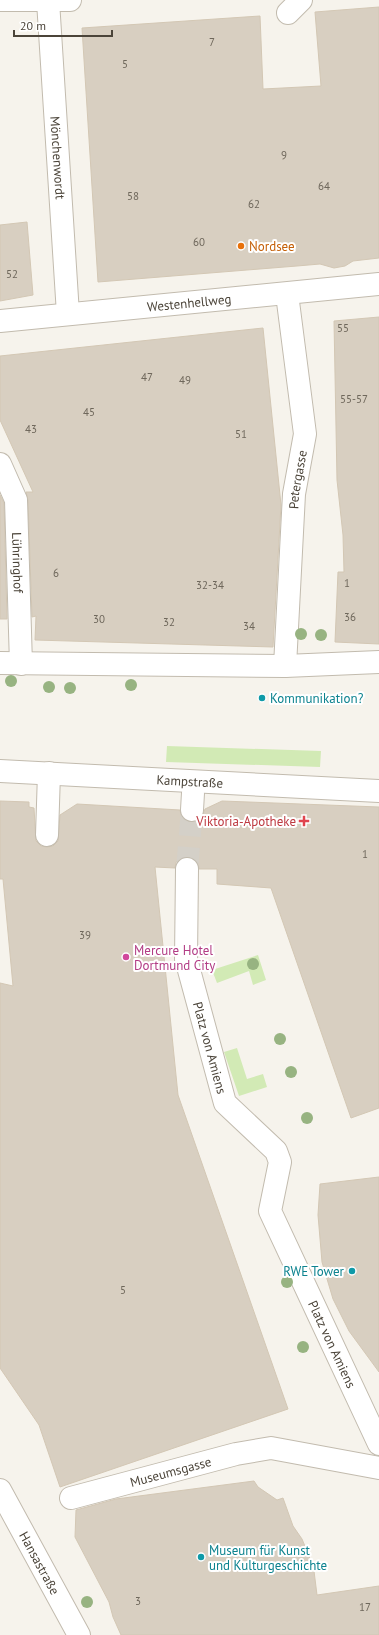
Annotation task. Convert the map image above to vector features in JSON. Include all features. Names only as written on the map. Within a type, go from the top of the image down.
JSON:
[{"type":"street","points":[[0,0],[70,0]]},
{"type":"street","name":"Mönchenwordt","points":[[48,1],[68,314]]},
{"type":"street","name":"Westenhellweg","points":[[0,321],[379,284]]},
{"type":"street","name":"Petergasse","points":[[286,666],[294,494],[305,434],[287,294]]},
{"type":"street","name":"Lühringhof","points":[[0,464],[16,500],[21,664]]},
{"type":"street","points":[[0,663],[286,666],[379,662]]},
{"type":"street","name":"Kampstraße","points":[[0,771],[379,791]]},
{"type":"street","points":[[48,835],[49,773]]},
{"type":"street","name":"Platz von Amiens","points":[[187,869],[186,959],[225,1103],[276,1151],[280,1162],[270,1211],[379,1444]]},
{"type":"street","name":"Museumsgasse","points":[[70,1498],[236,1454],[271,1448],[379,1468]]},
{"type":"street","name":"Hansastraße","points":[[0,1490],[79,1635]]},
{"type":"green space","points":[[167,746],[321,751],[320,767],[166,762]]},
{"type":"green space","points":[[258,955],[266,980],[253,985],[249,971],[217,983],[212,970]]},
{"type":"green space","points":[[237,1048],[247,1079],[263,1074],[267,1087],[239,1096],[224,1052]]},
{"type":"building","points":[[379,7],[379,258],[353,261],[345,266],[334,268],[320,264],[98,282],[82,28],[260,16],[263,89],[321,86],[315,12]]},
{"type":"building","points":[[27,222],[33,295],[0,301],[0,225]]},
{"type":"building","points":[[379,317],[379,644],[335,642],[338,572],[344,572],[343,535],[337,480],[334,321]]},
{"type":"building","points":[[263,328],[281,505],[273,647],[35,640],[36,616],[32,617],[28,500],[26,492],[33,492],[0,420],[0,356]]},
{"type":"building","points":[[0,495],[4,503],[7,619],[0,619]]},
{"type":"building","points":[[0,801],[29,802],[29,807],[34,808],[36,841],[41,846],[47,847],[53,846],[58,841],[60,815],[77,804],[180,810],[181,815],[185,820],[192,822],[198,821],[202,817],[205,809],[222,801],[379,807],[379,1108],[351,1118],[271,888],[217,884],[217,869],[199,869],[198,863],[193,858],[188,857],[181,858],[176,862],[175,868],[155,867],[178,1095],[288,1409],[60,1487],[39,1425],[0,1368],[0,983],[13,986],[3,879],[0,879]]},
{"type":"building","name":"RWE Tower","points":[[379,1177],[379,1372],[349,1331],[333,1299],[322,1262],[318,1215],[320,1184]]},
{"type":"building","name":"Museum für Kunst und Kulturgeschichte","points":[[254,1481],[258,1487],[277,1500],[283,1498],[293,1526],[302,1539],[309,1556],[314,1571],[317,1595],[379,1586],[379,1635],[121,1635],[113,1617],[109,1602],[75,1537],[76,1510],[116,1499]]},
{"type":"tunnel","points":[[187,869],[192,810]]},
{"type":"place","name":"Nordsee","points":[[241,246]]},
{"type":"place","name":"Kommunikation?","points":[[262,698]]},
{"type":"place","name":"Viktoria-Apotheke","points":[[304,821]]},
{"type":"place","name":"Mercure Hotel Dortmund City","points":[[126,957]]},
{"type":"place","name":"RWE Tower","points":[[352,1271]]},
{"type":"place","name":"Museum für Kunst und Kulturgeschichte","points":[[201,1557]]}]
